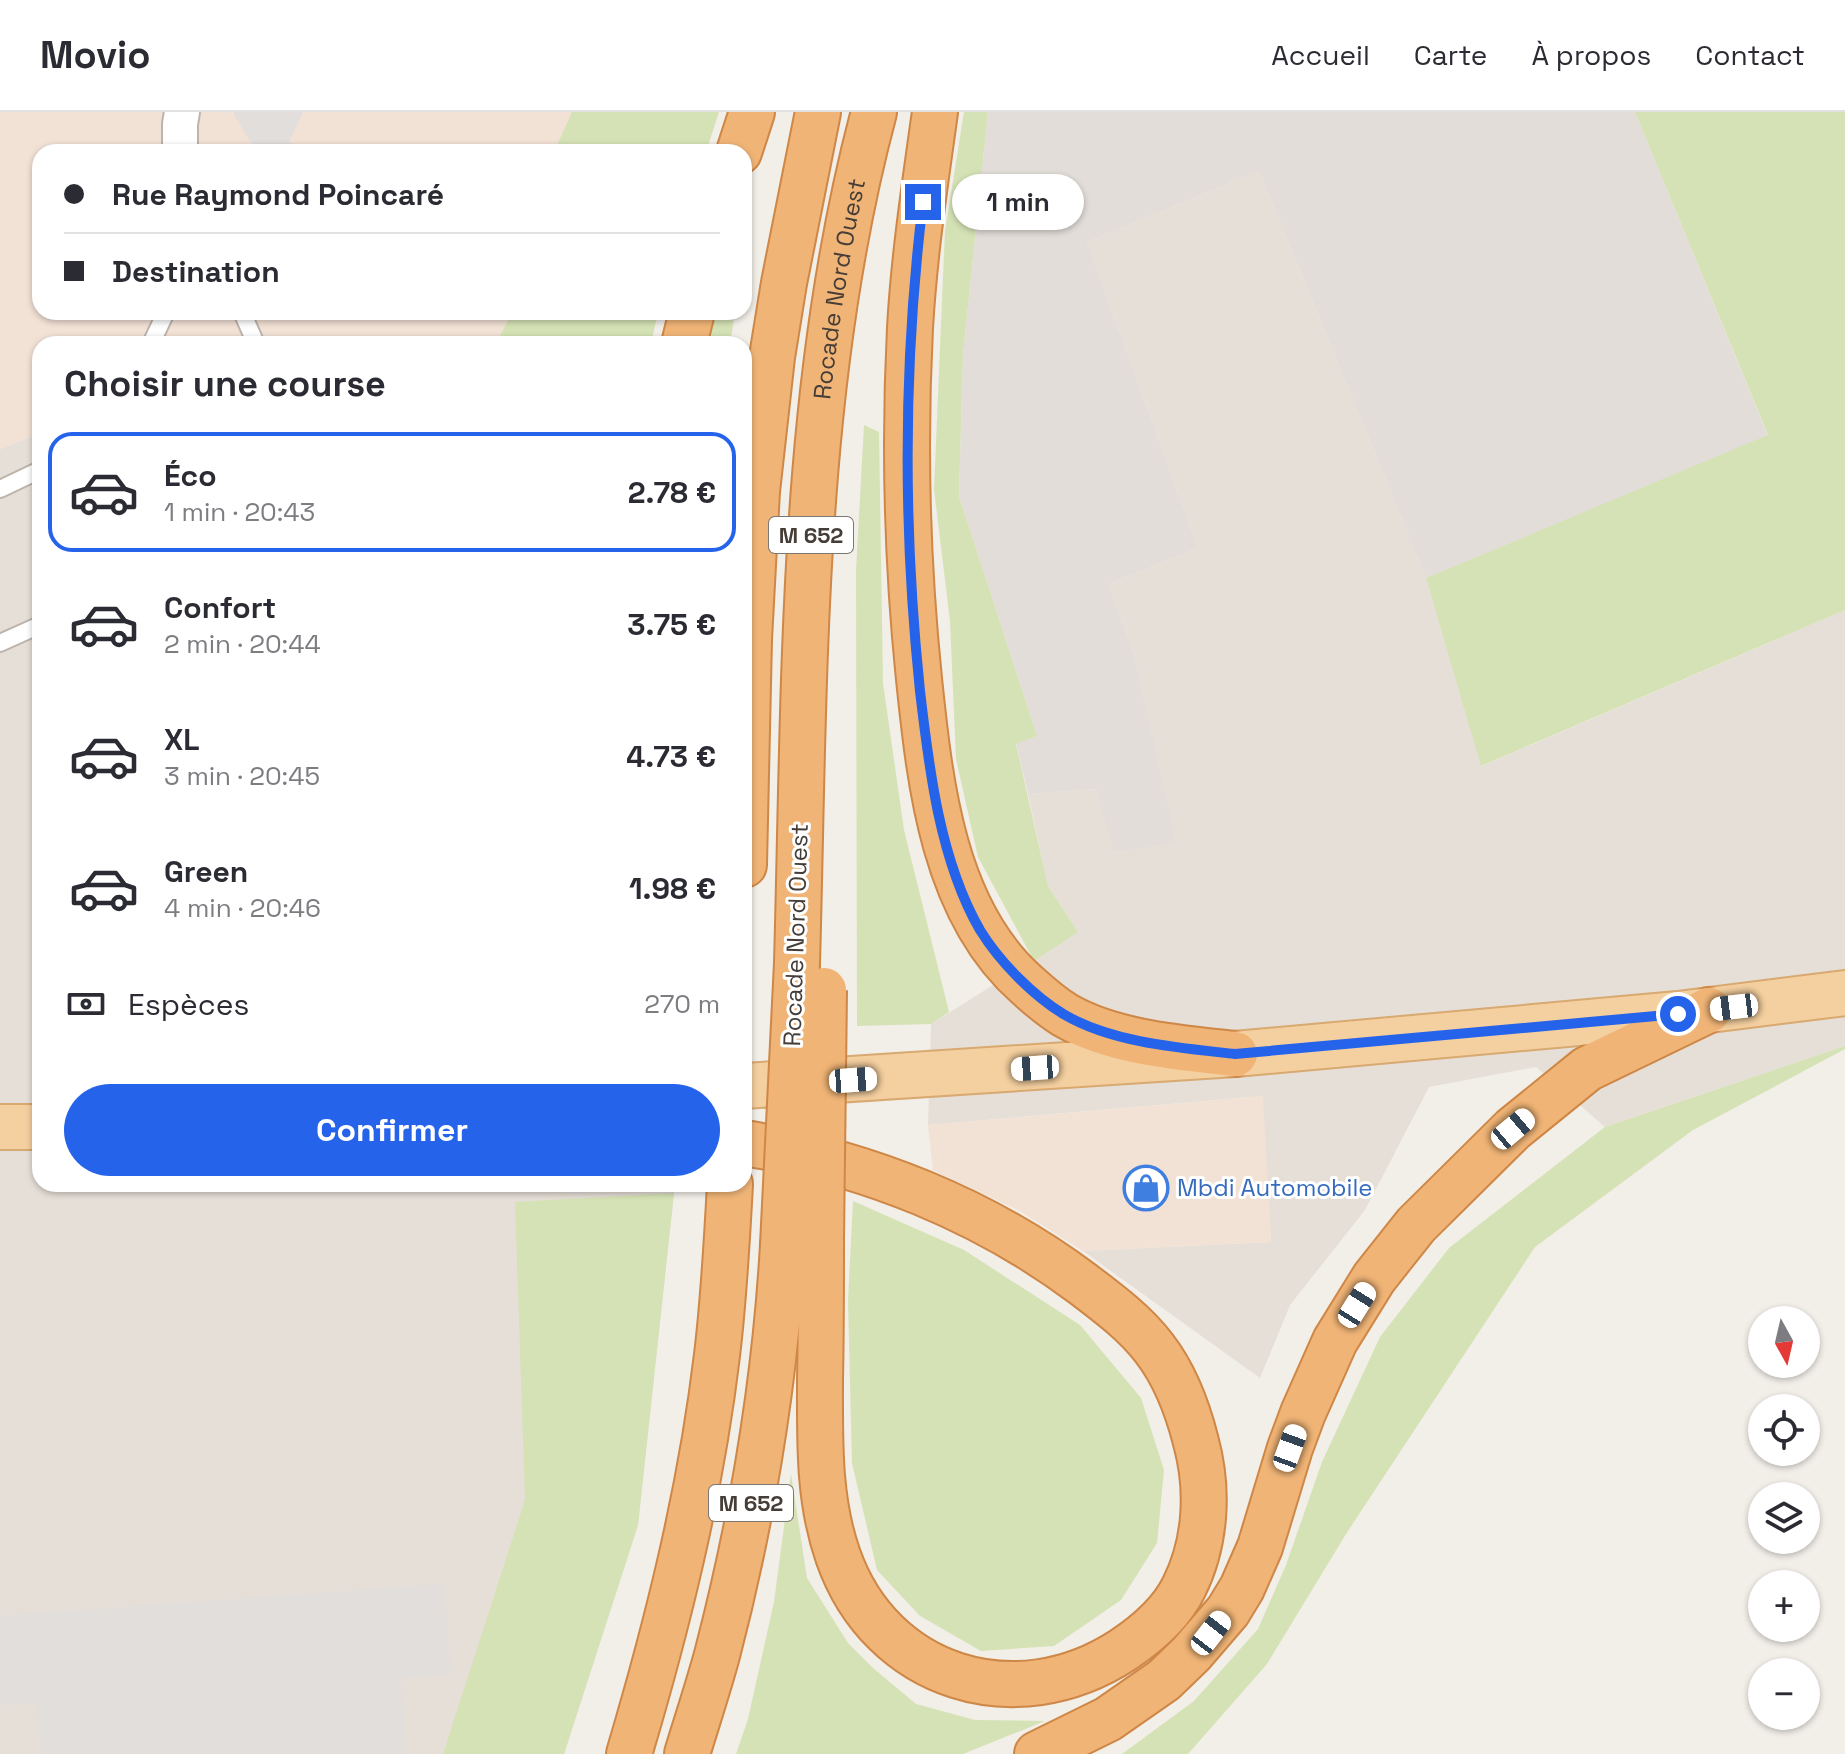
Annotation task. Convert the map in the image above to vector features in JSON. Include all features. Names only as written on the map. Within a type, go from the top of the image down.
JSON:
[{"type":"highway","points":[[742,144],[752,112]]},
{"type":"highway","name":"M 652","points":[[752,584],[757,491],[772,357],[818,112]]},
{"type":"highway","name":"Rocade Nord Ouest","points":[[687,1754],[717,1657],[737,1575],[763,1441],[775,1346],[802,1242],[810,969],[806,630],[814,496],[841,264],[874,112]]},
{"type":"highway","points":[[935,112],[910,327],[907,503],[917,661],[927,755],[938,810],[959,884],[979,929],[992,948],[1026,984],[1064,1014],[1126,1038],[1235,1054]]},
{"type":"highway","points":[[1037,1754],[1108,1719],[1155,1687],[1191,1654],[1228,1611],[1260,1547],[1294,1436],[1335,1341],[1374,1278],[1416,1225],[1513,1129],[1587,1069],[1709,1010]]},
{"type":"highway","points":[[752,1144],[860,1169],[976,1217],[1059,1266],[1102,1298],[1157,1352],[1171,1376],[1194,1433],[1203,1479],[1204,1508],[1193,1565],[1171,1608],[1158,1623],[1137,1641],[1093,1668],[1040,1683],[1017,1685],[963,1678],[917,1658],[877,1623],[863,1605],[839,1559],[824,1505],[802,1242]]},
{"type":"highway","name":"M 652","points":[[629,1754],[674,1590],[697,1483],[717,1355],[730,1192]]},
{"type":"main road","points":[[752,1085],[1235,1054],[1709,1010],[1845,993]]},
{"type":"main road","points":[[0,1127],[32,1127]]},
{"type":"street","points":[[180,144],[182,112]]},
{"type":"lane","points":[[0,489],[32,474]]},
{"type":"lane","points":[[0,643],[32,629]]},
{"type":"shaded area","points":[[0,112],[698,112],[689,144],[32,144],[32,320],[641,320],[636,336],[32,336],[32,436],[0,449]]},
{"type":"shaded area","points":[[234,112],[303,112],[289,142],[293,144],[252,144]]},
{"type":"shaded area","points":[[988,112],[1635,112],[1768,436],[1426,578],[1259,171],[1087,242],[1198,548],[1109,584],[1134,653],[1176,843],[1114,852],[1096,789],[1028,794],[1016,743],[1037,736],[959,496],[963,355]]},
{"type":"shaded area","points":[[1259,171],[1426,578],[1482,766],[1845,610],[1845,1046],[1605,1127],[1536,1067],[1429,1087],[1365,1210],[1290,1305],[1260,1378],[1083,1251],[1271,1242],[1262,1096],[928,1125],[931,1024],[1078,932],[1048,886],[1028,794],[1096,789],[1115,852],[1175,842],[1134,653],[1109,584],[1198,548],[1087,242]]},
{"type":"shaded area","points":[[32,436],[32,1192],[674,1193],[638,1525],[564,1754],[0,1754],[0,449]]},
{"type":"shaded area","points":[[1263,1096],[1271,1242],[1083,1251],[1020,1211],[933,1170],[928,1125]]},
{"type":"shaded area","points":[[444,1584],[451,1675],[401,1678],[405,1754],[42,1754],[37,1703],[0,1705],[0,1616]]},
{"type":"green space","points":[[572,112],[719,112],[709,144],[558,144]]},
{"type":"green space","points":[[964,112],[988,112],[963,355],[959,496],[1037,736],[1016,744],[1048,886],[1078,932],[1034,961],[978,857],[956,759],[950,621],[934,489],[945,231]]},
{"type":"green space","points":[[1635,112],[1845,112],[1845,610],[1481,766],[1426,578],[1768,435]]},
{"type":"green space","points":[[508,320],[656,320],[653,336],[500,336]]},
{"type":"green space","points":[[715,320],[734,320],[731,336],[710,336]]},
{"type":"green space","points":[[864,425],[879,432],[883,683],[904,830],[949,1012],[931,1024],[857,1026],[856,571]]},
{"type":"green space","points":[[1845,1046],[1845,1049],[1693,1130],[1535,1247],[1346,1534],[1267,1664],[1188,1754],[1122,1754],[1194,1701],[1258,1629],[1286,1565],[1322,1462],[1380,1337],[1449,1248],[1605,1127]]},
{"type":"green space","points":[[674,1193],[638,1525],[564,1754],[443,1754],[525,1500],[515,1202]]},
{"type":"green space","points":[[853,1201],[964,1250],[1080,1325],[1141,1398],[1164,1470],[1157,1543],[1121,1600],[1054,1646],[981,1651],[920,1616],[877,1570],[852,1463],[848,1301]]},
{"type":"green space","points":[[791,1474],[807,1578],[848,1643],[873,1668],[916,1704],[975,1720],[1045,1721],[963,1754],[736,1754],[748,1719],[774,1602]]},
{"type":"place","name":"Mbdi Automobile","points":[[1146,1188]]},
{"type":"route","points":[[923,202],[910,327],[907,488],[909,560],[927,755],[938,810],[959,884],[979,929],[1008,966],[1064,1014],[1081,1023],[1126,1038],[1235,1054],[1678,1014]]}]
